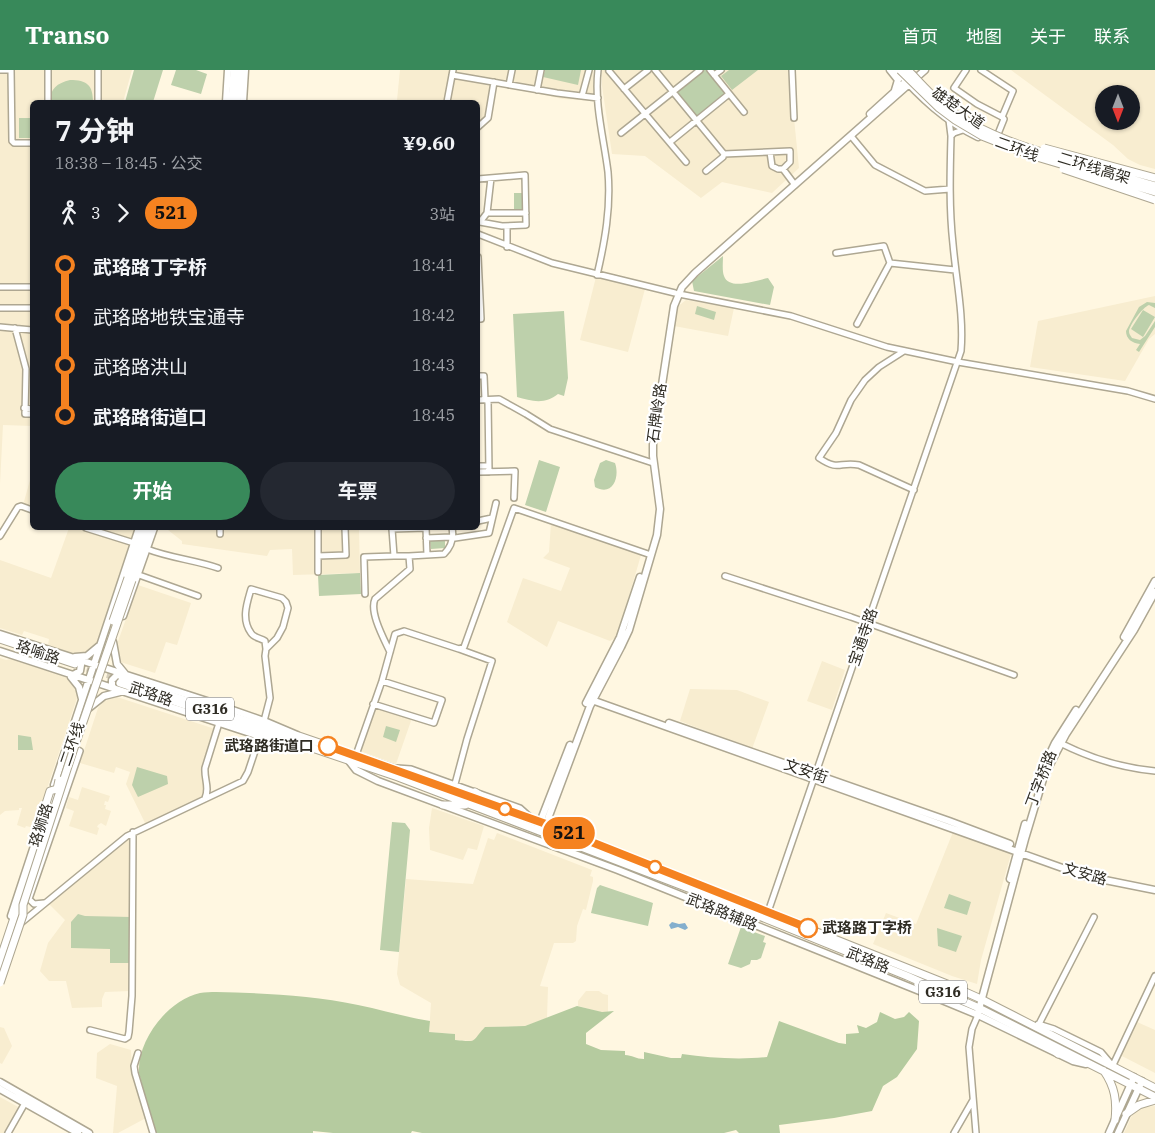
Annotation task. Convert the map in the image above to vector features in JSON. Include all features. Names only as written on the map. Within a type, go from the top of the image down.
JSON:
[{"type":"highway","points":[[232,100],[234,70]]},
{"type":"highway","points":[[238,100],[240,70]]},
{"type":"highway","name":"二环线","points":[[898,70],[955,120],[982,136],[1030,155],[1155,194]]},
{"type":"highway","points":[[911,73],[956,111],[993,132],[1034,146],[1155,178]]},
{"type":"highway","name":"二环线高架","points":[[911,73],[941,103],[989,133],[1034,150],[1155,184]]},
{"type":"highway","points":[[1030,155],[1082,177],[1155,200]]},
{"type":"highway","name":"二环线","points":[[0,972],[130,579],[143,530]]},
{"type":"highway","points":[[146,548],[150,530]]},
{"type":"highway","name":"二环线","points":[[0,960],[57,788],[130,579],[146,548]]},
{"type":"highway","name":"珞喻路","points":[[0,639],[74,668]]},
{"type":"highway","name":"珞喻路","points":[[0,644],[74,668]]},
{"type":"highway","name":"武珞路","points":[[122,682],[291,736],[299,736],[533,819],[981,999],[1155,1088]]},
{"type":"highway","name":"武珞路","points":[[122,682],[398,777],[722,901],[907,976],[978,1012],[1041,1038],[1155,1098]]},
{"type":"highway","points":[[36,866],[42,860],[74,761],[76,749]]},
{"type":"highway","points":[[39,832],[39,826],[50,791],[57,788]]},
{"type":"highway","points":[[475,792],[494,806]]},
{"type":"highway","points":[[443,805],[471,805]]},
{"type":"highway","points":[[0,983],[23,915],[23,905]]},
{"type":"highway","points":[[907,976],[937,998]]},
{"type":"highway","points":[[1041,1038],[1058,1054]]},
{"type":"highway","points":[[1104,1071],[1111,1083],[1116,1098],[1115,1120]]},
{"type":"highway","points":[[1126,1114],[1138,1105],[1155,1098]]},
{"type":"main road","points":[[226,100],[228,70]]},
{"type":"main road","points":[[242,100],[245,70]]},
{"type":"main road","points":[[890,70],[898,80],[895,92]]},
{"type":"main road","points":[[898,70],[922,98],[963,130],[992,143],[1155,194]]},
{"type":"main road","points":[[911,73],[919,70]]},
{"type":"main road","points":[[911,73],[925,70]]},
{"type":"main road","name":"石牌岭路","points":[[794,183],[851,136],[908,83],[911,73]]},
{"type":"main road","name":"雄楚大道","points":[[911,73],[955,110],[998,134],[1155,184]]},
{"type":"main road","name":"石牌岭路","points":[[540,831],[591,698],[629,630],[649,554],[658,531],[660,510],[652,462],[653,444],[677,293],[695,273],[794,183],[895,92],[908,83]]},
{"type":"main road","points":[[0,634],[71,657],[87,656],[101,643],[138,530]]},
{"type":"main road","points":[[122,682],[113,642],[153,530]]},
{"type":"main road","name":"丁字桥路","points":[[978,1012],[986,989],[1040,775],[1055,743],[1130,628],[1155,581]]},
{"type":"main road","name":"丁字桥路","points":[[1020,850],[1044,776],[1060,743],[1134,630],[1155,592]]},
{"type":"main road","name":"珞狮路","points":[[0,976],[28,898],[89,708],[113,642]]},
{"type":"main road","name":"珞狮路","points":[[0,948],[101,643]]},
{"type":"main road","points":[[0,651],[74,668],[94,665],[104,668],[122,682],[219,723],[260,736],[289,740]]},
{"type":"main road","points":[[71,657],[82,700]]},
{"type":"main road","points":[[74,668],[89,681],[98,684],[122,682],[207,701],[264,721],[299,736]]},
{"type":"main road","points":[[89,708],[122,682]]},
{"type":"main road","name":"文安街","points":[[591,698],[1020,850]]},
{"type":"main road","name":"武珞路辅路","points":[[349,761],[356,770],[369,777],[618,870],[937,998],[978,1012],[1073,1061],[1095,1066]]},
{"type":"main road","name":"文安路","points":[[1020,850],[1085,872],[1155,886]]},
{"type":"main road","name":"文安路","points":[[1020,850],[1085,876],[1155,890]]},
{"type":"main road","points":[[1109,1133],[1134,1077]]},
{"type":"main road","points":[[1118,1133],[1142,1081]]},
{"type":"main road","points":[[1,1084],[25,1103],[78,1133]]},
{"type":"main road","points":[[1,1084],[90,1133]]},
{"type":"street","points":[[0,70],[10,70],[12,141],[14,143],[30,143]]},
{"type":"street","points":[[48,70],[48,100]]},
{"type":"street","points":[[98,70],[98,100]]},
{"type":"street","points":[[509,85],[512,70]]},
{"type":"street","points":[[537,90],[541,70]]},
{"type":"street","points":[[582,96],[589,70]]},
{"type":"street","points":[[597,274],[604,242],[609,198],[608,174],[598,98],[598,70]]},
{"type":"street","points":[[624,89],[648,70]]},
{"type":"street","points":[[655,70],[724,154]]},
{"type":"street","points":[[621,133],[700,70]]},
{"type":"street","points":[[710,70],[744,112]]},
{"type":"street","points":[[714,75],[721,70]]},
{"type":"street","points":[[792,70],[794,118]]},
{"type":"street","points":[[966,70],[954,88],[977,104],[1002,117]]},
{"type":"street","points":[[981,70],[1013,91],[1002,117],[1004,119],[998,134]]},
{"type":"street","points":[[609,71],[686,162]]},
{"type":"street","points":[[447,100],[452,72],[537,90],[598,98]]},
{"type":"street","points":[[480,125],[488,118],[494,82]]},
{"type":"street","points":[[670,142],[730,94]]},
{"type":"street","name":"宝通寺路","points":[[768,912],[958,362],[962,343],[950,189],[951,136],[949,120]]},
{"type":"street","points":[[951,136],[963,130]]},
{"type":"street","points":[[851,136],[875,165],[925,191],[950,189]]},
{"type":"street","points":[[724,154],[790,151],[790,162],[783,169]]},
{"type":"street","points":[[770,152],[772,166],[783,169],[794,183]]},
{"type":"street","points":[[706,171],[723,158],[724,154]]},
{"type":"street","points":[[480,179],[525,175],[526,226],[507,226],[480,222],[487,213],[491,178]]},
{"type":"street","points":[[487,213],[526,212]]},
{"type":"street","points":[[507,226],[508,247]]},
{"type":"street","points":[[480,235],[552,263],[677,293],[791,316],[887,347],[958,362],[1128,391],[1155,399]]},
{"type":"street","points":[[836,253],[884,246],[890,263],[857,324]]},
{"type":"street","points":[[890,263],[955,270]]},
{"type":"street","points":[[0,287],[30,287]]},
{"type":"street","points":[[480,298],[480,319]]},
{"type":"street","points":[[0,308],[30,308]]},
{"type":"street","points":[[0,327],[30,330]]},
{"type":"street","points":[[15,328],[26,369],[24,414],[30,414]]},
{"type":"street","points":[[904,350],[879,367],[865,380],[851,400],[836,433],[819,458],[835,467],[852,464],[859,465],[914,490]]},
{"type":"street","points":[[480,376],[484,376],[487,400],[489,469]]},
{"type":"street","points":[[480,400],[499,399],[550,429],[652,462]]},
{"type":"street","points":[[24,408],[30,408]]},
{"type":"street","points":[[480,467],[515,471],[514,498]]},
{"type":"street","points":[[480,471],[489,469]]},
{"type":"street","points":[[426,538],[453,538],[489,533],[496,503]]},
{"type":"street","points":[[0,536],[17,508],[21,506],[30,509]]},
{"type":"street","points":[[459,649],[465,645],[514,508],[649,554]]},
{"type":"street","points":[[480,520],[492,518]]},
{"type":"street","points":[[92,530],[134,544]]},
{"type":"street","points":[[318,530],[318,572]]},
{"type":"street","points":[[318,556],[346,555],[345,530]]},
{"type":"street","points":[[392,530],[394,556]]},
{"type":"street","points":[[426,530],[427,555]]},
{"type":"street","points":[[365,594],[364,557],[444,554],[451,546],[452,530]]},
{"type":"street","points":[[146,548],[163,555],[218,568]]},
{"type":"street","points":[[390,653],[372,604],[375,599],[410,569],[409,556]]},
{"type":"street","points":[[138,575],[198,596]]},
{"type":"street","points":[[725,576],[868,623],[1014,675]]},
{"type":"street","points":[[264,721],[270,698],[264,656],[266,649],[265,641],[251,634],[246,620],[246,605],[251,589],[282,598],[288,608],[283,627],[266,649]]},
{"type":"street","points":[[356,755],[382,681],[395,634],[402,630],[492,661],[455,784]]},
{"type":"street","points":[[373,704],[434,724],[442,700],[382,681]]},
{"type":"street","points":[[205,798],[208,790],[204,775],[205,768],[219,723]]},
{"type":"street","points":[[17,927],[29,915],[133,832],[243,781],[260,736]]},
{"type":"street","points":[[1060,743],[1082,754],[1134,769],[1155,771]]},
{"type":"street","points":[[390,767],[411,768],[520,808],[533,819]]},
{"type":"street","points":[[90,1030],[125,1039],[129,1034],[132,996],[133,832]]},
{"type":"street","points":[[28,898],[34,904],[47,902]]},
{"type":"street","points":[[1039,1024],[1094,917]]},
{"type":"street","points":[[1113,1065],[1155,976]]},
{"type":"street","points":[[976,1133],[969,1047],[972,1029],[978,1012]]},
{"type":"street","name":"武珞路","points":[[1020,1020],[1054,1029],[1102,1052],[1113,1065]]},
{"type":"street","points":[[138,1053],[134,1066],[135,1074],[153,1133]]},
{"type":"street","points":[[954,1133],[973,1099]]},
{"type":"street","points":[[8,1133],[25,1103]]},
{"type":"shaded area","points":[[0,70],[132,70],[124,100],[30,100],[30,426],[3,425],[0,484]]},
{"type":"shaded area","points":[[400,70],[593,70],[594,101],[563,99],[496,85],[490,117],[480,126],[480,100],[397,100]]},
{"type":"shaded area","points":[[602,70],[792,70],[799,168],[772,193],[722,182],[701,198],[645,156],[612,154],[602,86]]},
{"type":"shaded area","points":[[1011,70],[1155,70],[1155,169],[1128,159],[1113,145]]},
{"type":"shaded area","points":[[596,277],[645,289],[628,352],[580,340]]},
{"type":"shaded area","points":[[1155,296],[1155,334],[1149,339],[1125,381],[1030,367],[1038,321]]},
{"type":"shaded area","points":[[686,300],[734,308],[728,336],[674,326],[677,307]]},
{"type":"shaded area","points":[[30,480],[30,507],[23,505]]},
{"type":"shaded area","points":[[551,523],[641,555],[617,637],[610,641],[558,621],[547,647],[507,622],[523,578],[561,591],[570,568],[543,558],[549,552]]},
{"type":"shaded area","points":[[68,530],[85,530],[129,545],[95,650],[81,656],[48,645],[49,639],[24,631],[22,635],[0,628],[0,560],[51,578]]},
{"type":"shaded area","points":[[98,530],[134,530],[131,540]]},
{"type":"shaded area","points":[[168,530],[359,530],[360,573],[293,575],[292,549],[270,550],[267,556],[182,544],[182,541]]},
{"type":"shaded area","points":[[138,585],[191,603],[177,645],[166,642],[155,673],[114,660],[116,647]]},
{"type":"shaded area","points":[[0,658],[11,659],[68,678],[75,683],[78,695],[34,828],[26,826],[25,828],[17,825],[22,808],[5,811],[0,815]]},
{"type":"shaded area","points":[[822,661],[845,670],[832,710],[807,701]]},
{"type":"shaded area","points":[[690,689],[737,690],[769,702],[752,749],[680,721]]},
{"type":"shaded area","points":[[117,697],[215,729],[202,771],[206,790],[204,797],[146,825],[126,784],[130,772],[116,767],[114,773],[80,763],[98,708],[104,701]]},
{"type":"shaded area","points":[[375,706],[412,718],[396,764],[360,751]]},
{"type":"shaded area","points":[[82,787],[110,796],[108,802],[105,801],[104,805],[106,805],[105,809],[111,811],[106,826],[101,823],[98,825],[97,835],[69,826],[74,811],[66,808],[69,797],[78,800]]},
{"type":"shaded area","points":[[432,808],[484,826],[477,850],[468,848],[463,860],[430,850],[429,828]]},
{"type":"shaded area","points":[[953,832],[1011,854],[981,960],[977,984],[952,976],[873,944],[886,913],[916,924]]},
{"type":"shaded area","points":[[497,833],[592,870],[590,876],[593,877],[593,881],[586,910],[583,909],[577,926],[576,941],[573,943],[554,943],[540,986],[548,987],[547,1018],[525,1026],[487,1027],[473,1041],[455,1040],[455,1034],[429,1032],[431,1003],[400,985],[397,974],[406,879],[473,884],[488,838],[494,840]]},
{"type":"shaded area","points":[[131,835],[130,991],[105,992],[102,999],[102,1007],[72,1008],[66,981],[49,981],[40,971],[48,943],[65,920],[49,904]]},
{"type":"shaded area","points":[[586,991],[599,991],[608,995],[608,1012],[600,1012],[578,1006],[578,1001]]},
{"type":"shaded area","points":[[1137,1022],[1155,1030],[1155,1073],[1120,1055]]},
{"type":"shaded area","points":[[0,1027],[4,1028],[12,1046],[2,1064],[0,1063]]},
{"type":"shaded area","points":[[110,1044],[131,1050],[132,1069],[146,1118],[118,1133],[113,1133],[117,1086],[96,1078],[97,1053]]},
{"type":"shaded area","points":[[0,1097],[20,1108],[7,1133],[0,1133]]},
{"type":"shaded area","points":[[1155,1106],[1155,1133],[1124,1133],[1133,1113],[1144,1107]]},
{"type":"green space","points":[[134,70],[163,70],[154,100],[126,100]]},
{"type":"green space","points":[[176,70],[196,70],[207,74],[201,94],[171,85]]},
{"type":"green space","points":[[545,70],[581,70],[578,85],[543,77]]},
{"type":"green space","points":[[700,70],[710,70],[729,94],[696,121],[673,91]]},
{"type":"green space","points":[[729,70],[758,70],[732,90],[721,76]]},
{"type":"green space","points":[[70,80],[85,82],[92,91],[93,100],[50,100],[51,93],[61,83]]},
{"type":"green space","points":[[19,118],[30,118],[30,138],[19,138]]},
{"type":"green space","points":[[514,193],[522,193],[522,211],[514,211]]},
{"type":"green space","points":[[723,256],[724,276],[731,283],[737,284],[768,278],[774,287],[770,305],[694,291],[692,281]]},
{"type":"green space","points":[[1147,302],[1155,303],[1155,308],[1149,305],[1143,309],[1134,320],[1129,331],[1132,338],[1140,340],[1155,321],[1155,327],[1139,352],[1136,350],[1140,344],[1130,340],[1126,331],[1139,307]]},
{"type":"green space","points":[[697,306],[716,312],[714,320],[695,314]]},
{"type":"green space","points":[[1143,310],[1155,317],[1143,337],[1131,329]]},
{"type":"green space","points":[[564,311],[568,378],[564,396],[558,394],[543,401],[517,397],[513,314]]},
{"type":"green space","points":[[539,460],[560,467],[546,512],[525,505]]},
{"type":"green space","points":[[606,460],[615,463],[617,474],[611,487],[601,489],[595,487],[594,480],[600,463]]},
{"type":"green space","points":[[430,541],[445,541],[445,548],[431,549]]},
{"type":"green space","points":[[360,573],[361,594],[319,596],[318,575]]},
{"type":"green space","points":[[386,726],[400,730],[396,742],[383,737]]},
{"type":"green space","points":[[18,735],[31,737],[33,750],[18,750]]},
{"type":"green space","points":[[137,767],[167,776],[168,784],[138,797],[132,785]]},
{"type":"green space","points":[[392,822],[405,823],[410,830],[399,952],[380,950]]},
{"type":"green space","points":[[600,885],[653,903],[648,926],[591,913],[597,888]]},
{"type":"green space","points":[[949,894],[971,902],[967,915],[944,908]]},
{"type":"green space","points":[[78,914],[85,916],[131,917],[130,963],[110,963],[110,949],[71,948],[71,922]]},
{"type":"green space","points":[[741,927],[765,936],[763,942],[766,943],[761,958],[751,960],[750,964],[741,968],[728,964]]},
{"type":"green space","points":[[937,928],[962,936],[956,952],[938,946]]},
{"type":"green space","points":[[200,993],[287,995],[358,1005],[430,1021],[429,1032],[455,1034],[455,1040],[468,1041],[473,1040],[485,1027],[525,1026],[577,1006],[602,1012],[614,1011],[586,1033],[586,1044],[601,1050],[625,1051],[625,1055],[644,1059],[644,1052],[671,1058],[681,1058],[682,1054],[724,1058],[767,1057],[779,1021],[846,1044],[846,1034],[859,1033],[857,1025],[866,1028],[877,1022],[880,1012],[895,1019],[904,1017],[909,1012],[919,1021],[917,1049],[897,1077],[883,1086],[872,1111],[779,1125],[780,1133],[739,1133],[736,1130],[724,1133],[422,1133],[412,1131],[411,1133],[333,1133],[313,1131],[313,1133],[155,1133],[139,1073],[143,1048],[157,1023],[177,1004],[188,997]]},
{"type":"water","points":[[672,922],[685,923],[688,928],[685,930],[678,927],[671,929],[669,925]]},
{"type":"tunnel","points":[[77,665],[119,678]]},
{"type":"bus line","name":"521","points":[[328,746],[546,824],[808,928]]},
{"type":"place","name":"武珞路街道口","points":[[328,746]]},
{"type":"place","name":"武珞路丁字桥","points":[[808,928]]}]
